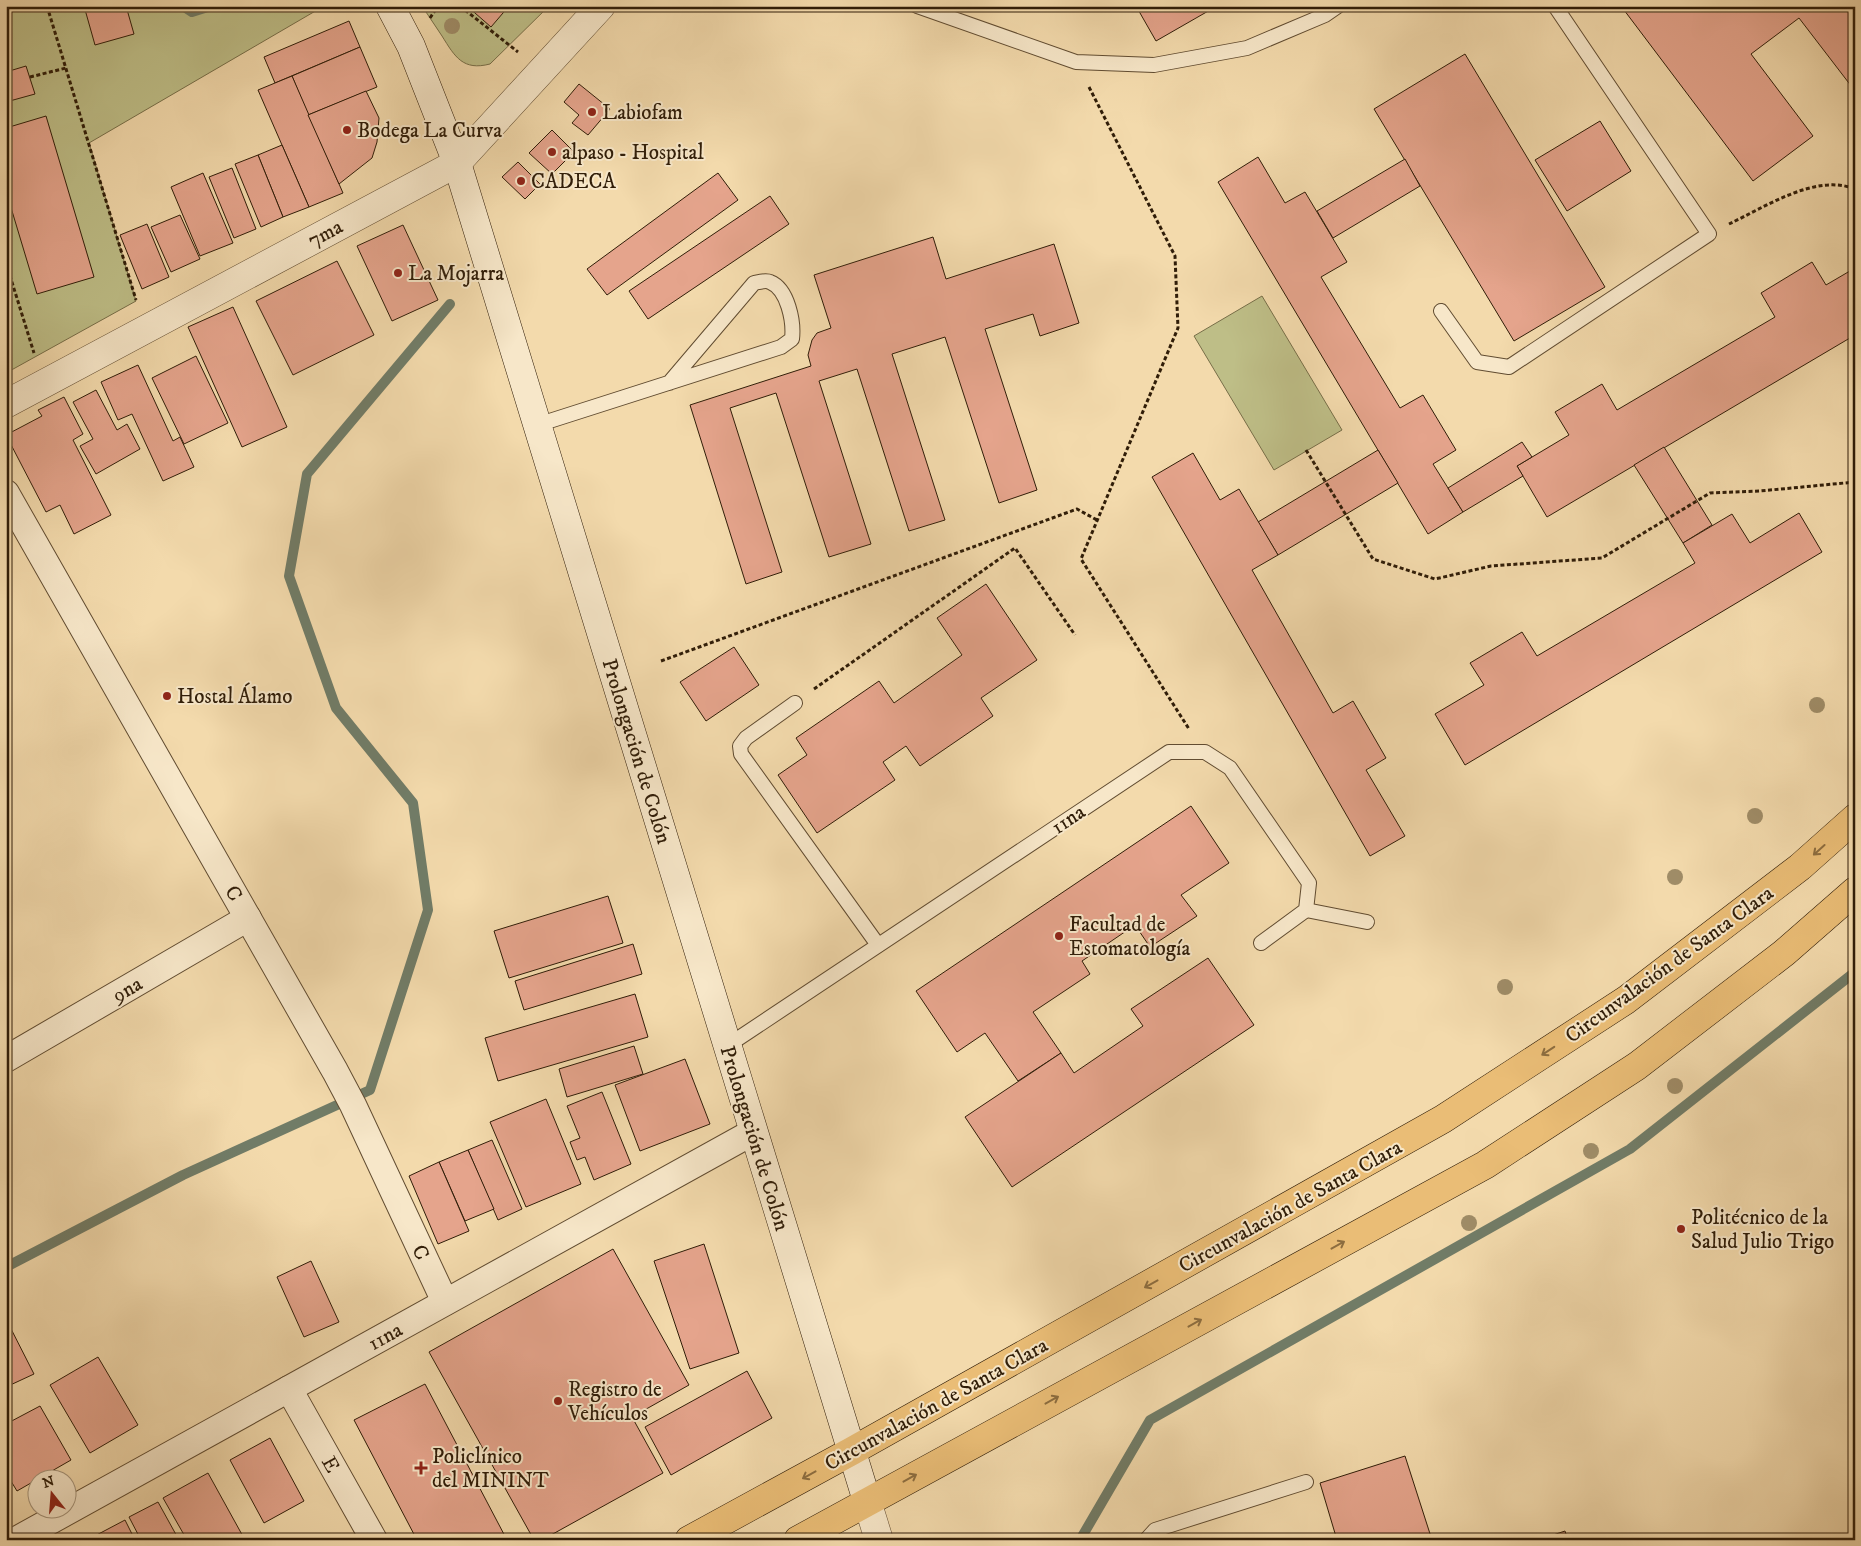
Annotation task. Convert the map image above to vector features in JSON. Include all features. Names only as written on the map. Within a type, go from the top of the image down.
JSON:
[{"type":"highway","name":"Circunvalación de Santa Clara","points":[[689,1540],[852,1452],[1444,1120],[1626,1000],[1800,867],[1855,818]]},
{"type":"highway","points":[[798,1540],[1485,1165],[1637,1066],[1784,953],[1855,891]]},
{"type":"main road","name":"Prolongación de Colón","points":[[390,6],[411,46],[457,163],[879,1540]]},
{"type":"main road","name":"7ma","points":[[6,404],[457,163],[542,71],[595,9]]},
{"type":"street","name":"C","points":[[6,493],[335,1071],[353,1105],[445,1302]]},
{"type":"street","name":"9na","points":[[6,1059],[248,918]]},
{"type":"street","name":"11na","points":[[16,1540],[753,1132]]},
{"type":"street","name":"E","points":[[289,1389],[374,1540]]},
{"type":"street","points":[[6,1521],[16,1540]]},
{"type":"lane","points":[[917,6],[1076,62],[1154,65],[1247,48],[1325,15],[1338,6]]},
{"type":"lane","points":[[1441,311],[1478,362],[1510,368],[1709,234],[1555,6]]},
{"type":"lane","points":[[537,425],[669,383],[781,347],[792,339],[793,327],[783,291],[769,281],[754,283],[669,383]]},
{"type":"lane","points":[[795,703],[746,738],[740,746],[741,754],[878,945]]},
{"type":"lane","name":"11na","points":[[727,1046],[1169,752],[1205,752]]},
{"type":"lane","points":[[1205,752],[1230,768],[1309,883],[1306,910]]},
{"type":"lane","points":[[1261,943],[1306,910],[1367,922]]},
{"type":"lane","points":[[1146,1540],[1155,1530],[1306,1482]]},
{"type":"path","points":[[47,6],[145,330]]},
{"type":"path","points":[[460,6],[542,71]]},
{"type":"path","points":[[1076,62],[1174,256],[1178,328],[1081,559],[1205,752]]},
{"type":"path","points":[[30,77],[66,68]]},
{"type":"path","points":[[1709,234],[1800,191],[1822,184],[1845,185],[1855,189]]},
{"type":"path","points":[[6,263],[44,384]]},
{"type":"path","points":[[1306,450],[1373,559],[1435,579],[1491,566],[1602,558],[1710,494],[1855,482]]},
{"type":"path","points":[[661,661],[1077,509],[1097,520]]},
{"type":"path","points":[[795,703],[1015,548],[1075,635]]},
{"type":"green space","points":[[6,6],[324,6],[89,143],[136,301],[6,373]]},
{"type":"green space","points":[[422,6],[549,6],[490,64],[473,66],[466,64],[456,56]]},
{"type":"green space","points":[[1262,296],[1342,430],[1274,470],[1194,336]]},
{"type":"building","points":[[84,6],[126,6],[134,34],[95,45]]},
{"type":"building","points":[[467,6],[509,6],[491,27]]},
{"type":"building","points":[[1136,6],[1217,6],[1156,41]]},
{"type":"building","points":[[1621,6],[1855,6],[1855,91],[1799,18],[1751,54],[1813,136],[1753,181]]},
{"type":"building","points":[[349,21],[360,47],[275,83],[264,57]]},
{"type":"building","points":[[360,47],[377,87],[308,115],[292,76]]},
{"type":"building","points":[[1465,54],[1605,287],[1514,341],[1374,109]]},
{"type":"building","points":[[26,66],[35,94],[6,102],[6,72]]},
{"type":"building","points":[[292,76],[343,193],[309,207],[258,90]]},
{"type":"building","name":"Labiofam","points":[[579,84],[610,109],[588,135],[572,123],[579,115],[564,102]]},
{"type":"building","name":"Bodega La Curva","points":[[366,91],[379,118],[377,142],[372,158],[339,184],[308,115]]},
{"type":"building","points":[[46,116],[94,277],[37,294],[6,191],[6,128]]},
{"type":"building","points":[[1600,121],[1631,171],[1567,211],[1535,160]]},
{"type":"building","name":"alpaso - Hospital","points":[[552,130],[574,152],[552,174],[529,153]]},
{"type":"building","points":[[282,145],[309,207],[283,217],[258,155]]},
{"type":"building","points":[[258,155],[283,217],[261,227],[235,164]]},
{"type":"building","points":[[1258,157],[1285,203],[1305,192],[1347,262],[1321,277],[1400,408],[1423,395],[1456,450],[1433,464],[1463,512],[1428,534],[1218,182]]},
{"type":"building","points":[[1405,159],[1420,186],[1333,238],[1317,211]]},
{"type":"building","name":"CADECA","points":[[518,162],[540,184],[525,199],[502,177]]},
{"type":"building","points":[[232,168],[256,229],[234,238],[209,177]]},
{"type":"building","points":[[203,173],[233,243],[200,256],[171,187]]},
{"type":"building","points":[[718,173],[738,200],[607,295],[587,269]]},
{"type":"building","points":[[770,196],[789,224],[648,319],[629,291]]},
{"type":"building","points":[[180,215],[200,259],[171,272],[151,227]]},
{"type":"building","points":[[147,224],[169,277],[142,289],[120,235]]},
{"type":"building","name":"La Mojarra","points":[[403,225],[438,300],[392,321],[357,246]]},
{"type":"building","points":[[933,237],[946,279],[1054,244],[1079,323],[1040,336],[1033,314],[985,329],[1037,490],[999,503],[945,337],[892,354],[945,520],[909,531],[857,369],[819,381],[871,544],[829,557],[776,393],[730,408],[782,572],[746,584],[690,405],[811,366],[808,355],[812,340],[817,333],[831,328],[814,275]]},
{"type":"building","points":[[337,261],[374,335],[293,375],[256,301]]},
{"type":"building","points":[[1812,262],[1826,285],[1855,268],[1855,335],[1547,517],[1517,466],[1569,435],[1555,412],[1602,384],[1617,410],[1775,317],[1761,293]]},
{"type":"building","points":[[233,307],[287,427],[242,447],[188,327]]},
{"type":"building","points":[[196,356],[228,423],[184,444],[152,378]]},
{"type":"building","points":[[138,365],[173,441],[180,437],[194,467],[163,481],[132,414],[118,420],[101,382]]},
{"type":"building","points":[[96,390],[117,430],[127,424],[140,449],[96,474],[80,446],[93,439],[73,402]]},
{"type":"building","points":[[64,397],[83,434],[73,440],[111,515],[74,534],[60,505],[46,512],[6,435],[42,416],[38,410]]},
{"type":"building","points":[[1522,442],[1532,457],[1517,466],[1523,476],[1463,512],[1448,488]]},
{"type":"building","points":[[1664,447],[1712,525],[1683,543],[1634,465]]},
{"type":"building","points":[[1378,450],[1398,483],[1278,555],[1258,522]]},
{"type":"building","points":[[1193,453],[1220,500],[1239,489],[1278,555],[1252,570],[1333,713],[1353,701],[1386,758],[1366,770],[1405,836],[1370,856],[1152,477]]},
{"type":"building","points":[[1799,513],[1822,552],[1465,765],[1435,714],[1484,685],[1470,663],[1522,632],[1537,656],[1695,563],[1683,543],[1732,514],[1750,543]]},
{"type":"building","points":[[986,584],[1037,660],[981,698],[993,716],[920,766],[906,746],[883,762],[895,780],[817,833],[778,775],[807,755],[796,738],[879,681],[894,703],[962,655],[937,618]]},
{"type":"building","points":[[734,647],[759,685],[706,721],[680,682]]},
{"type":"building","name":"Facultad de Estomatología","points":[[1191,806],[1229,863],[1181,895],[1197,916],[1150,947],[1135,925],[1082,961],[1090,974],[1033,1012],[1061,1053],[1018,1081],[985,1033],[957,1052],[916,991]]},
{"type":"building","points":[[608,896],[623,943],[509,978],[494,931]]},
{"type":"building","points":[[633,944],[642,974],[524,1010],[515,981]]},
{"type":"building","points":[[1208,958],[1254,1025],[1012,1187],[965,1117],[1061,1053],[1074,1073],[1143,1026],[1131,1009]]},
{"type":"building","points":[[635,994],[648,1037],[498,1081],[485,1038]]},
{"type":"building","points":[[634,1046],[643,1074],[567,1097],[559,1069]]},
{"type":"building","points":[[685,1059],[710,1124],[640,1151],[615,1085]]},
{"type":"building","points":[[602,1092],[631,1164],[594,1180],[585,1157],[577,1160],[570,1142],[580,1138],[567,1106]]},
{"type":"building","points":[[546,1099],[581,1184],[526,1207],[490,1122]]},
{"type":"building","points":[[492,1140],[522,1209],[498,1220],[468,1150]]},
{"type":"building","points":[[468,1150],[494,1209],[465,1221],[439,1162]]},
{"type":"building","points":[[439,1162],[469,1231],[438,1244],[409,1176]]},
{"type":"building","points":[[704,1244],[739,1353],[690,1369],[654,1261]]},
{"type":"building","name":"Registro de Vehículos","points":[[613,1249],[689,1385],[632,1417],[663,1473],[542,1540],[534,1540],[429,1352]]},
{"type":"building","points":[[311,1261],[339,1322],[304,1337],[277,1277]]},
{"type":"building","points":[[6,1319],[34,1374],[6,1387]]},
{"type":"building","points":[[98,1357],[138,1425],[90,1453],[50,1385]]},
{"type":"building","points":[[747,1371],[772,1418],[671,1475],[645,1427]]},
{"type":"building","name":"Policlínico del MININT","points":[[425,1384],[507,1540],[417,1540],[354,1420]]},
{"type":"building","points":[[40,1406],[71,1460],[57,1468],[28,1468],[28,1485],[17,1491],[6,1473],[6,1424]]},
{"type":"building","points":[[270,1438],[304,1501],[264,1523],[230,1460]]},
{"type":"building","points":[[1405,1456],[1432,1540],[1337,1540],[1320,1483]]},
{"type":"building","points":[[208,1473],[245,1540],[187,1540],[163,1498]]},
{"type":"building","points":[[158,1502],[179,1540],[141,1540],[129,1517]]},
{"type":"building","points":[[125,1520],[135,1540],[89,1539]]},
{"type":"building","points":[[1565,1531],[1568,1540],[1538,1540]]},
{"type":"waterway","points":[[183,6],[192,12],[211,6]]},
{"type":"waterway","points":[[6,1267],[183,1175],[370,1090],[428,910],[413,803],[336,708],[289,576],[307,474],[450,304]]},
{"type":"waterway","points":[[1080,1540],[1150,1420],[1630,1149],[1855,972]]},
{"type":"place","name":"Labiofam","points":[[592,112]]},
{"type":"place","name":"Bodega La Curva","points":[[347,130]]},
{"type":"place","name":"alpaso - Hospital","points":[[552,152]]},
{"type":"place","name":"CADECA","points":[[521,181]]},
{"type":"place","name":"La Mojarra","points":[[398,273]]},
{"type":"place","name":"Hostal Álamo","points":[[167,696]]},
{"type":"place","name":"Facultad de Estomatología","points":[[1059,936]]},
{"type":"place","name":"Politécnico de la Salud Julio Trigo","points":[[1681,1229]]},
{"type":"place","name":"Registro de Vehículos","points":[[558,1401]]},
{"type":"place","name":"Policlínico del MININT","points":[[421,1468]]}]
